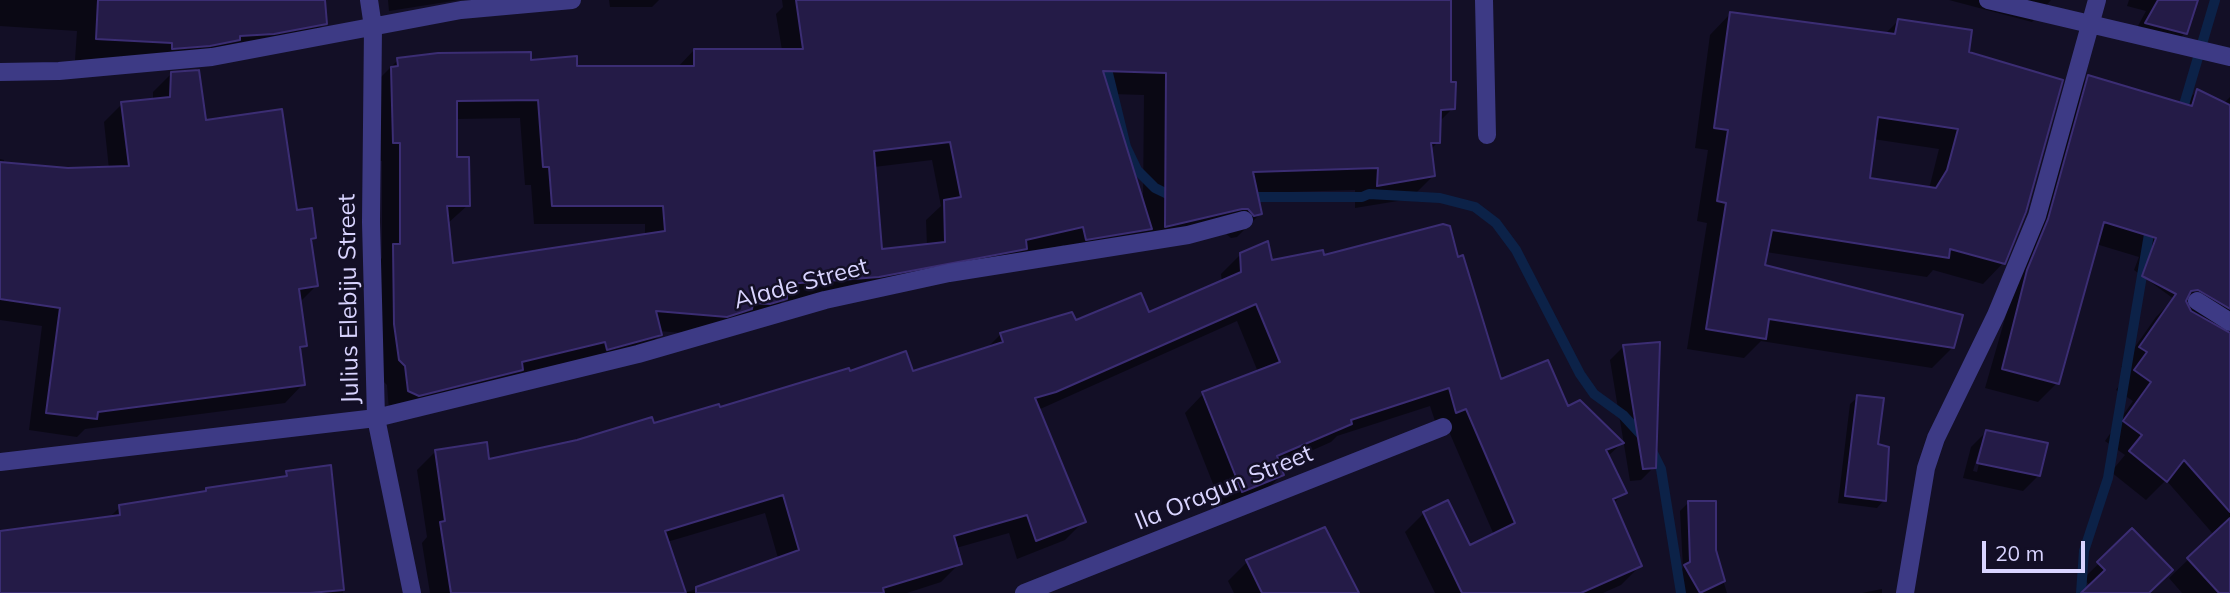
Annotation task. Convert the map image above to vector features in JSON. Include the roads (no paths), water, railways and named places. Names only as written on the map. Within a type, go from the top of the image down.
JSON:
[{"type":"street","name":"Julius Elebiju Street","points":[[369,0],[373,27],[371,222],[376,418],[412,593]]},
{"type":"street","points":[[0,72],[59,71],[212,57],[461,10],[572,0]]},
{"type":"street","points":[[1483,0],[1487,135]]},
{"type":"street","points":[[1988,0],[2090,26],[2188,45],[2228,56]]},
{"type":"street","points":[[1905,593],[1926,468],[1936,438],[1996,314],[2037,216],[2097,0]]},
{"type":"street","name":"Alade Street","points":[[0,462],[376,418],[638,354],[825,300],[949,273],[1188,235],[1244,220]]},
{"type":"street","points":[[2197,301],[2230,322]]},
{"type":"street","name":"Ila Oragun Street","points":[[1024,593],[1443,427]]},
{"type":"waterway","points":[[2181,115],[2215,0]]},
{"type":"waterway","points":[[1104,57],[1126,147],[1137,170],[1155,188],[1178,199]]},
{"type":"waterway","points":[[1247,197],[1362,197],[1369,194],[1440,198],[1475,207],[1496,223],[1516,250],[1580,374],[1594,394],[1623,415],[1647,441],[1661,469],[1681,593]]},
{"type":"waterway","points":[[2081,593],[2084,551],[2108,478],[2151,222]]}]
